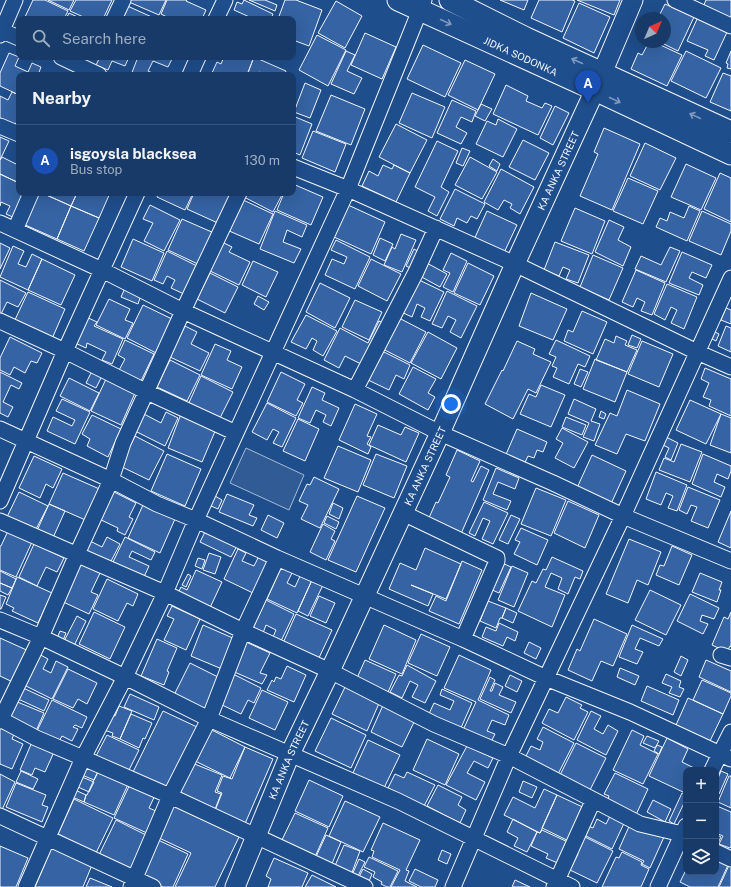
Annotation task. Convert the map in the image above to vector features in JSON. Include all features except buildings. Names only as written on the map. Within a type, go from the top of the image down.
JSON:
[{"type":"main road","name":"JIDKA SODONKA","points":[[398,0],[422,5],[599,82],[731,132]]},
{"type":"main road","name":"JIDKA SODONKA","points":[[450,0],[526,38],[599,82],[731,154]]},
{"type":"street","points":[[16,0],[1,32],[16,37]]},
{"type":"street","points":[[115,16],[123,0]]},
{"type":"street","points":[[217,16],[225,0]]},
{"type":"street","name":"KA ANKA STREET","points":[[235,887],[290,754],[440,434],[599,82],[633,0]]},
{"type":"street","points":[[675,0],[731,26]]},
{"type":"street","points":[[26,887],[83,758],[125,678],[165,593],[196,520],[348,188],[422,5]]},
{"type":"street","points":[[69,60],[92,69]]},
{"type":"street","points":[[191,72],[197,60]]},
{"type":"street","points":[[0,126],[16,133]]},
{"type":"street","points":[[296,168],[348,188],[516,264],[731,367]]},
{"type":"street","points":[[15,230],[30,196]]},
{"type":"street","points":[[0,501],[65,351],[136,196]]},
{"type":"street","points":[[238,196],[123,443],[111,480],[41,638],[0,720],[36,738],[170,796],[365,887]]},
{"type":"street","points":[[0,223],[102,270],[183,311],[355,390],[440,434],[553,483],[623,516],[731,561]]},
{"type":"street","points":[[355,390],[416,272],[436,228]]},
{"type":"street","points":[[453,887],[509,756],[623,516],[731,278]]},
{"type":"street","points":[[0,321],[65,351],[146,392],[236,433]]},
{"type":"street","points":[[0,429],[111,480],[157,504],[196,520],[277,558],[365,595],[546,678],[630,712],[726,756]]},
{"type":"street","points":[[403,513],[497,558],[463,639]]},
{"type":"street","points":[[0,521],[165,593],[330,671],[434,724],[509,756],[593,801],[640,824],[683,832]]},
{"type":"street","points":[[133,883],[170,796],[209,720],[243,631],[277,558]]},
{"type":"street","points":[[0,620],[125,678],[209,720],[398,801],[474,838],[556,884],[572,887]]},
{"type":"street","points":[[715,767],[726,756],[731,732]]},
{"type":"street","points":[[556,884],[593,801]]},
{"type":"street","points":[[0,816],[47,838],[133,883],[153,887]]},
{"type":"street","points":[[658,887],[683,836]]},
{"type":"street","points":[[719,853],[731,859]]},
{"type":"shaded area","points":[[246,448],[304,475],[289,510],[230,483]]},
{"type":"place","name":"isgoysla blacksea","points":[[588,103]]}]
